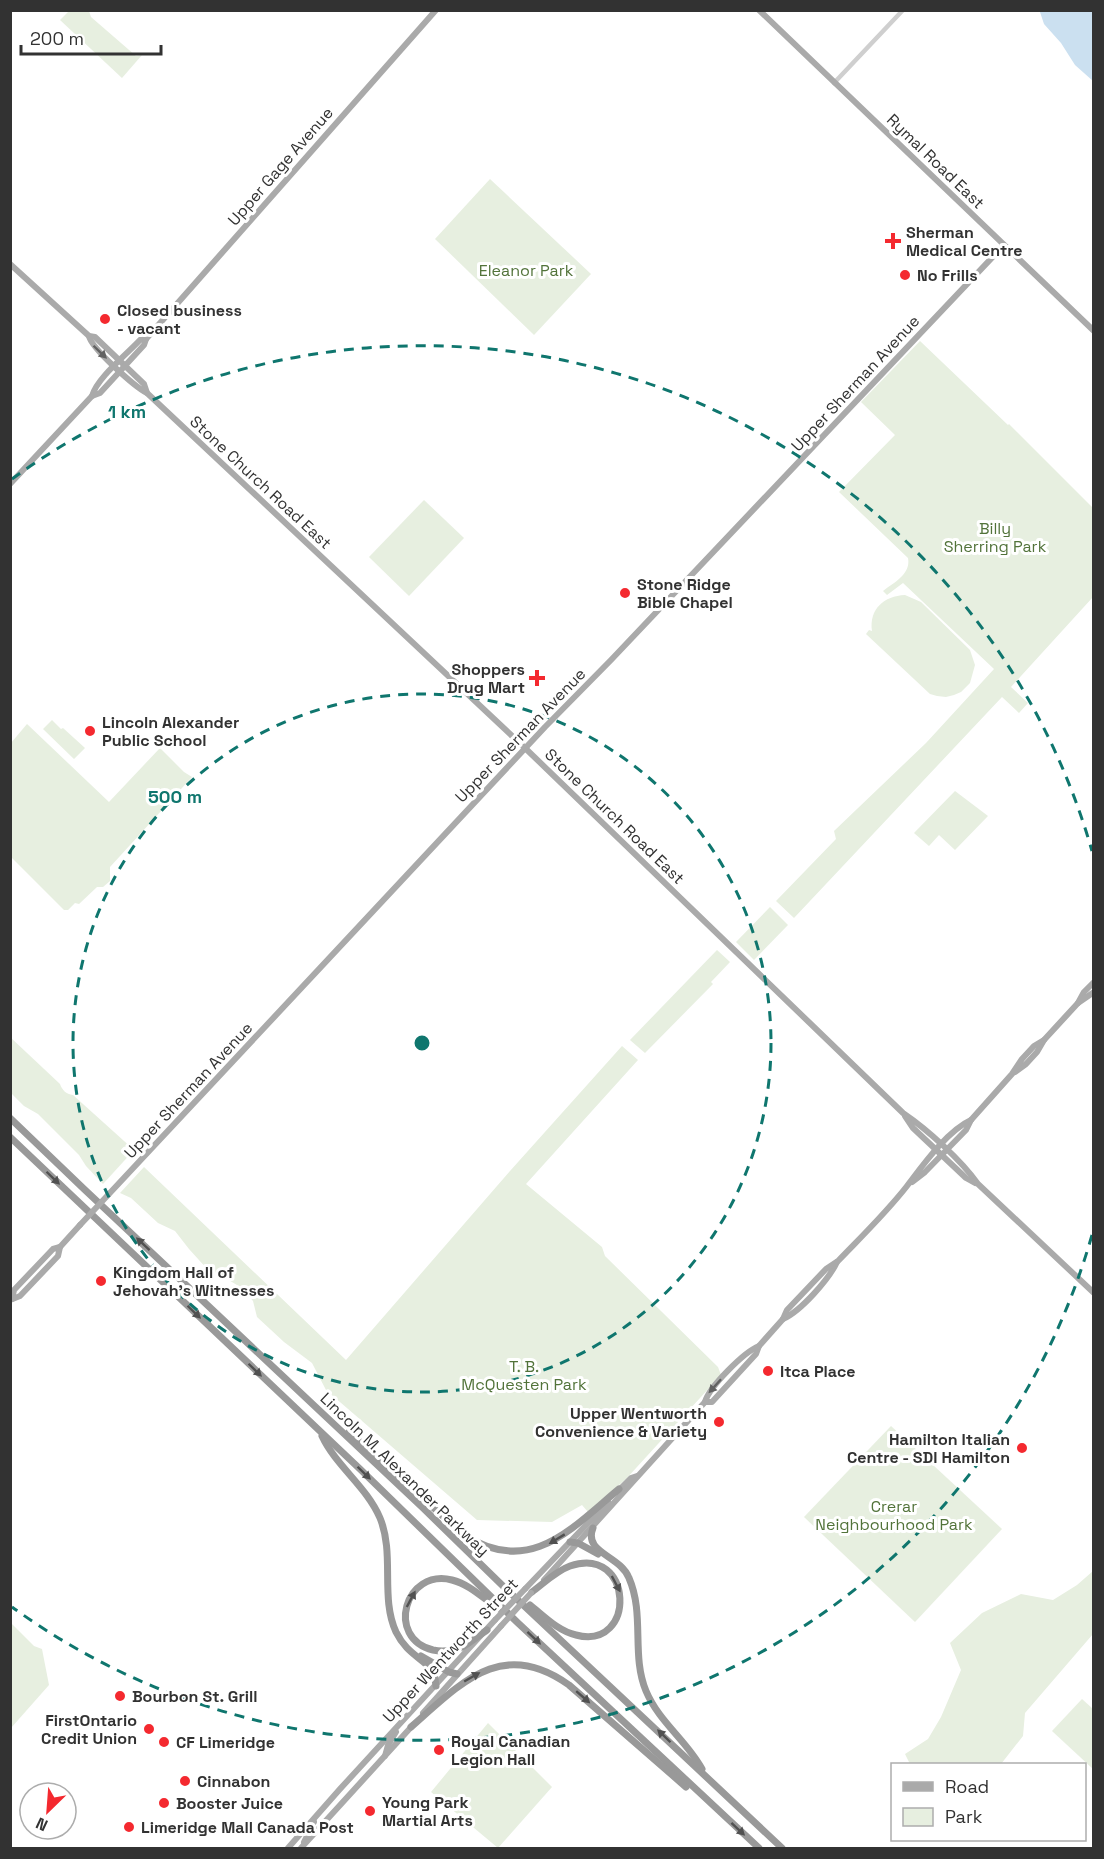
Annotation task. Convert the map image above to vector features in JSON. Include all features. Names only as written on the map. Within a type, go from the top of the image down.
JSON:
[{"type":"highway","name":"Lincoln M. Alexander Parkway","points":[[10,1118],[782,1848]]},
{"type":"highway","name":"Lincoln M. Alexander Parkway","points":[[10,1137],[361,1470],[518,1623],[759,1848]]},
{"type":"highway","points":[[303,1395],[315,1402],[456,1529],[492,1548],[518,1551],[551,1543],[619,1490]]},
{"type":"highway","points":[[321,1433],[328,1448],[370,1500],[379,1516],[388,1549],[391,1614],[396,1632],[409,1652],[434,1672],[436,1686]]},
{"type":"highway","points":[[593,1528],[590,1537],[592,1544],[624,1569],[634,1589],[638,1612],[640,1670],[646,1690],[659,1714],[699,1763],[706,1776]]},
{"type":"highway","points":[[574,1543],[610,1562],[634,1589]]},
{"type":"highway","points":[[503,1586],[560,1629],[574,1635],[596,1635],[607,1629],[615,1620],[621,1607],[620,1589],[614,1579],[604,1569],[592,1564],[577,1564],[565,1568],[529,1591]]},
{"type":"highway","points":[[487,1630],[457,1649],[443,1651],[425,1648],[408,1630],[405,1615],[408,1601],[422,1584],[448,1579],[462,1584],[518,1623]]},
{"type":"highway","points":[[401,1639],[418,1654],[453,1673]]},
{"type":"highway","points":[[411,1727],[473,1675],[503,1665],[535,1667],[554,1674],[569,1685],[708,1806],[722,1814]]},
{"type":"main road","name":"Upper Gage Avenue","points":[[10,484],[92,396],[100,393],[140,340],[146,339],[436,10]]},
{"type":"main road","name":"Rymal Road East","points":[[759,10],[1094,331]]},
{"type":"main road","name":"Upper Sherman Avenue","points":[[11,1300],[20,1296],[58,1256],[60,1247],[80,1225],[525,748],[1004,245]]},
{"type":"main road","name":"Stone Church Road East","points":[[10,264],[89,336],[95,337],[139,389],[147,393],[525,748],[903,1113],[913,1128],[970,1172],[978,1184],[1094,1293]]},
{"type":"main road","name":"Upper Wentworth Street","points":[[1078,1003],[1084,992],[1094,982]]},
{"type":"main road","name":"Upper Wentworth Street","points":[[574,1543],[593,1528],[705,1402],[712,1402],[756,1354],[759,1346],[783,1319],[787,1310],[826,1269],[838,1261],[907,1186],[919,1168],[966,1130],[971,1120],[1034,1046],[1044,1040],[1078,1003],[1094,992]]},
{"type":"main road","name":"Upper Wentworth Street","points":[[288,1848],[436,1686],[453,1673],[501,1626],[619,1490],[631,1478],[637,1476]]},
{"type":"main road","name":"Upper Wentworth Street","points":[[301,1848],[411,1727],[495,1620],[529,1591]]},
{"type":"main road","points":[[385,1756],[388,1745],[402,1722]]},
{"type":"main road","points":[[348,1780],[360,1775],[368,1776]]},
{"type":"main road","points":[[301,1848],[318,1813]]},
{"type":"street","points":[[834,83],[903,10]]},
{"type":"green space","points":[[69,11],[89,11],[91,17],[136,56],[142,55],[122,78],[60,20]]},
{"type":"green space","name":"Eleanor Park","points":[[490,179],[591,274],[534,335],[435,239]]},
{"type":"green space","name":"Billy Sherring Park","points":[[920,341],[1009,424],[1093,508],[1093,597],[1011,687],[1028,703],[1019,713],[1002,697],[794,918],[776,901],[836,839],[834,831],[926,743],[994,669],[903,583],[887,595],[883,591],[905,573],[908,558],[839,492],[895,435],[861,402]]},
{"type":"green space","points":[[424,500],[464,538],[409,596],[369,557]]},
{"type":"green space","points":[[905,595],[921,602],[970,650],[975,665],[970,683],[961,692],[946,697],[930,694],[866,634],[869,630],[872,631],[873,616],[880,605],[891,598]]},
{"type":"green space","points":[[52,720],[85,748],[74,759],[43,729]]},
{"type":"green space","points":[[27,724],[109,802],[160,748],[192,777],[110,867],[110,881],[103,887],[97,887],[79,904],[75,903],[68,910],[64,910],[11,857],[11,743]]},
{"type":"green space","points":[[955,791],[988,816],[955,850],[939,835],[929,846],[914,833]]},
{"type":"green space","points":[[770,907],[788,925],[754,960],[736,942]]},
{"type":"green space","points":[[717,950],[730,962],[711,982],[713,984],[645,1053],[630,1040]]},
{"type":"green space","points":[[10,1037],[68,1094],[73,1095],[134,1150],[103,1184],[79,1155],[38,1114],[24,1106],[11,1093]]},
{"type":"green space","name":"T. B. McQuesten Park","points":[[622,1046],[638,1060],[526,1184],[602,1247],[605,1256],[718,1367],[721,1375],[626,1479],[588,1512],[582,1505],[552,1522],[477,1520],[326,1390],[312,1363],[284,1342],[257,1317],[253,1301],[242,1288],[208,1270],[175,1231],[158,1223],[131,1198],[120,1193],[144,1167],[346,1360]]},
{"type":"green space","name":"Crerar Neighbourhood Park","points":[[891,1426],[1002,1529],[915,1622],[804,1517]]},
{"type":"green space","points":[[1093,1571],[1093,1634],[1025,1713],[1023,1736],[1002,1763],[910,1763],[905,1754],[928,1739],[941,1717],[961,1670],[950,1643],[982,1613],[1021,1594],[1053,1600],[1077,1585]]},
{"type":"green space","points":[[11,1623],[34,1646],[42,1649],[49,1685],[11,1728]]},
{"type":"green space","points":[[1082,1699],[1093,1709],[1093,1769],[1052,1731]]},
{"type":"green space","points":[[488,1723],[552,1787],[498,1848],[431,1792]]},
{"type":"water","points":[[1041,11],[1093,11],[1093,81],[1075,65],[1061,43],[1044,24]]},
{"type":"place","name":"Sherman Medical Centre","points":[[893,241]]},
{"type":"place","name":"No Frills","points":[[905,275]]},
{"type":"place","name":"Closed business - vacant","points":[[105,319]]},
{"type":"place","name":"Stone Ridge Bible Chapel","points":[[625,593]]},
{"type":"place","name":"Shoppers Drug Mart","points":[[537,678]]},
{"type":"place","name":"Lincoln Alexander Public School","points":[[90,731]]},
{"type":"place","name":"Kingdom Hall of Jehovah's Witnesses","points":[[101,1281]]},
{"type":"place","name":"Itca Place","points":[[768,1371]]},
{"type":"place","name":"Upper Wentworth Convenience & Variety","points":[[719,1422]]},
{"type":"place","name":"Hamilton Italian Centre - SDI Hamilton","points":[[1022,1448]]},
{"type":"place","name":"Bourbon St. Grill","points":[[120,1696]]},
{"type":"place","name":"FirstOntario Credit Union","points":[[149,1729]]},
{"type":"place","name":"CF Limeridge","points":[[164,1742]]},
{"type":"place","name":"Royal Canadian Legion Hall","points":[[439,1750]]},
{"type":"place","name":"Cinnabon","points":[[185,1781]]},
{"type":"place","name":"Booster Juice","points":[[164,1803]]},
{"type":"place","name":"Young Park Martial Arts","points":[[370,1811]]},
{"type":"place","name":"Limeridge Mall Canada Post","points":[[129,1827]]}]
